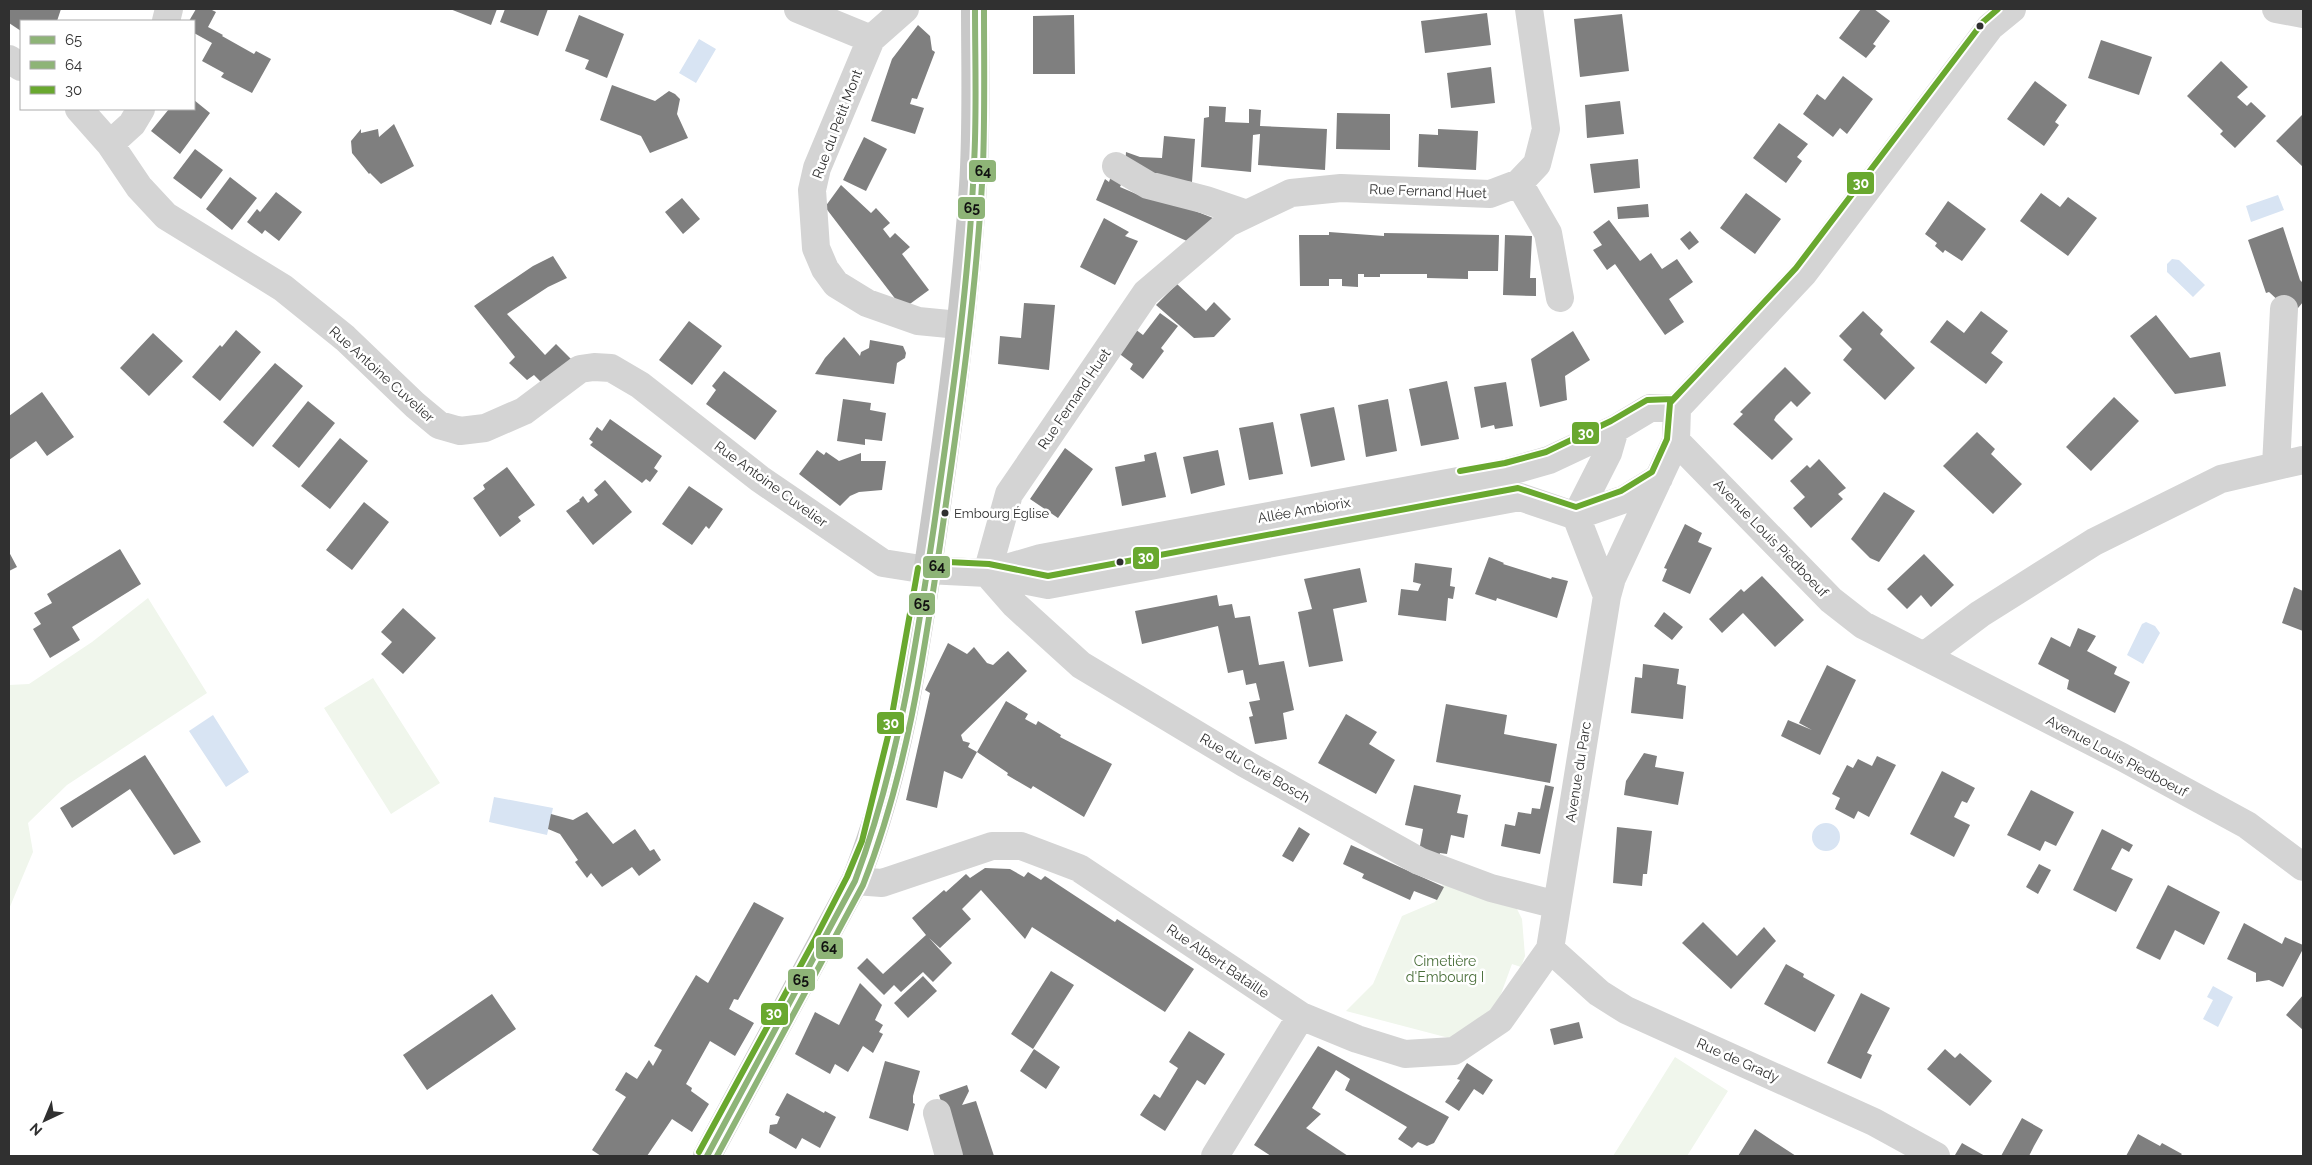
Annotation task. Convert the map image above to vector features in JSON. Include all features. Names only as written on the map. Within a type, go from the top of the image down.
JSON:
[{"type":"main road","points":[[707,1156],[856,881],[870,844],[898,734],[927,570],[940,483],[959,325],[973,186],[975,9]]},
{"type":"street","points":[[798,9],[872,39],[905,9]]},
{"type":"street","name":"Rue Fernand Huet","points":[[987,574],[1009,494],[1146,293],[1228,223],[1291,193],[1342,188],[1490,194],[1519,183],[1537,164],[1546,129],[1529,9]]},
{"type":"street","points":[[1576,516],[1608,453],[1615,428],[1650,408],[1677,408],[1803,274],[1990,27],[2012,9]]},
{"type":"street","points":[[2276,9],[2303,14]]},
{"type":"street","name":"Rue du Petit Mont","points":[[872,39],[817,168],[812,190],[816,248],[825,269],[836,284],[867,303],[918,321],[959,325]]},
{"type":"street","points":[[9,59],[20,66]]},
{"type":"street","name":"Rue Antoine Cuvelier","points":[[80,110],[110,144],[139,187],[166,216],[283,288],[345,338],[415,405],[439,425],[460,431],[485,428],[524,411],[580,369],[594,367],[611,368],[640,385],[760,479],[841,536],[884,562],[927,570]]},
{"type":"street","points":[[110,144],[132,124],[140,110]]},
{"type":"street","points":[[1116,166],[1148,185],[1206,200],[1247,214]]},
{"type":"street","points":[[1519,183],[1548,234],[1560,298]]},
{"type":"street","points":[[2276,466],[2284,309]]},
{"type":"street","name":"Avenue du Parc","points":[[1550,949],[1606,596],[1612,578],[1676,441],[1677,408]]},
{"type":"street","name":"Allée Ambiorix","points":[[987,574],[1042,558],[1507,472],[1548,460],[1615,428]]},
{"type":"street","name":"Avenue Louis Piedboeuf","points":[[1676,441],[1831,600],[1863,625],[2122,757],[2247,825],[2303,866]]},
{"type":"street","points":[[1924,656],[1980,614],[2094,542],[2221,479],[2303,460]]},
{"type":"street","points":[[1576,516],[1625,499],[1659,478]]},
{"type":"street","name":"Allée Ambiorix","points":[[927,570],[987,574],[1048,585],[1520,497],[1576,516]]},
{"type":"street","name":"Avenue du Parc","points":[[1576,516],[1606,596]]},
{"type":"street","name":"Rue du Curé Bosch","points":[[987,574],[1015,605],[1081,665],[1244,763],[1418,861],[1491,888],[1557,905]]},
{"type":"street","name":"Rue Albert Bataille","points":[[856,881],[882,883],[992,846],[1021,846],[1079,868],[1301,1016],[1356,1039],[1405,1054],[1454,1051],[1500,1020],[1550,949]]},
{"type":"street","name":"Rue de Grady","points":[[1550,949],[1599,993],[1626,1010],[1874,1122],[1936,1156]]},
{"type":"street","points":[[1215,1156],[1301,1016]]},
{"type":"street","points":[[937,1113],[949,1156]]},
{"type":"green space","points":[[148,598],[207,693],[67,785],[28,823],[33,852],[9,909],[9,685],[29,684],[92,642]]},
{"type":"green space","points":[[373,678],[440,783],[391,814],[324,708]]},
{"type":"green space","name":"Cimetière d'Embourg I","points":[[1444,882],[1516,907],[1522,919],[1525,956],[1521,967],[1512,964],[1494,1013],[1476,1026],[1449,1038],[1346,1011],[1373,984],[1402,916],[1435,902],[1444,887],[1442,886]]},
{"type":"green space","points":[[1675,1057],[1728,1091],[1687,1156],[1613,1156]]},
{"type":"water","points":[[699,39],[716,49],[696,83],[679,73]]},
{"type":"water","points":[[2278,195],[2284,210],[2251,222],[2246,206]]},
{"type":"water","points":[[2172,259],[2179,260],[2205,285],[2193,297],[2167,272],[2167,264]]},
{"type":"water","points":[[2146,622],[2155,626],[2160,633],[2143,664],[2127,655],[2142,624]]},
{"type":"water","points":[[213,715],[249,772],[226,787],[189,731]]},
{"type":"water","points":[[494,797],[553,808],[547,835],[489,822]]},
{"type":"water","points":[[1826,823],[1836,827],[1840,837],[1836,847],[1826,851],[1816,847],[1812,837],[1816,827]]},
{"type":"water","points":[[2213,986],[2233,997],[2218,1027],[2203,1019],[2213,1000],[2207,997]]},
{"type":"building","points":[[9,9],[61,9],[57,20],[20,20],[20,30],[9,23]]},
{"type":"building","points":[[196,9],[210,9],[216,12],[208,27],[254,54],[256,51],[271,59],[252,93],[221,77],[224,73],[202,61],[212,43],[195,34],[195,20],[190,20]]},
{"type":"building","points":[[450,9],[497,9],[491,25]]},
{"type":"building","points":[[505,9],[548,9],[538,36],[500,22]]},
{"type":"building","points":[[1861,9],[1874,9],[1890,21],[1873,44],[1876,46],[1866,58],[1839,38]]},
{"type":"building","points":[[1487,13],[1491,45],[1425,53],[1421,21]]},
{"type":"building","points":[[1622,14],[1629,71],[1580,77],[1574,19]]},
{"type":"building","points":[[579,15],[624,34],[607,78],[585,69],[589,60],[565,51]]},
{"type":"building","points":[[1074,15],[1075,74],[1033,74],[1033,16]]},
{"type":"building","points":[[918,25],[930,36],[932,50],[935,52],[917,99],[912,98],[910,104],[924,108],[915,134],[871,121],[892,59]]},
{"type":"building","points":[[2101,40],[2152,57],[2139,95],[2088,78]]},
{"type":"building","points":[[2221,61],[2248,87],[2237,97],[2247,106],[2251,102],[2266,116],[2235,148],[2220,134],[2223,131],[2187,96]]},
{"type":"building","points":[[1491,67],[1495,103],[1451,108],[1447,73]]},
{"type":"building","points":[[1843,76],[1873,99],[1847,134],[1840,128],[1833,137],[1803,114],[1817,94],[1825,100]]},
{"type":"building","points":[[2035,81],[2067,105],[2055,122],[2059,125],[2044,146],[2007,119]]},
{"type":"building","points":[[612,85],[655,101],[669,91],[675,94],[680,99],[677,114],[688,138],[650,153],[641,136],[600,120]]},
{"type":"building","points":[[195,101],[210,113],[180,154],[151,131],[168,110],[195,110]]},
{"type":"building","points":[[1620,101],[1624,134],[1587,138],[1585,105]]},
{"type":"building","points":[[1209,106],[1226,107],[1225,122],[1249,123],[1249,109],[1261,110],[1260,126],[1327,129],[1325,170],[1258,165],[1260,134],[1253,135],[1251,172],[1201,167],[1204,118],[1209,117]]},
{"type":"building","points":[[1337,113],[1390,114],[1390,150],[1336,149]]},
{"type":"building","points":[[2303,114],[2303,167],[2276,141]]},
{"type":"building","points":[[1779,123],[1808,144],[1797,157],[1802,161],[1786,183],[1753,158]]},
{"type":"building","points":[[394,124],[414,166],[381,184],[369,174],[352,153],[351,141],[361,129],[361,133],[378,129],[379,137]]},
{"type":"building","points":[[1438,129],[1478,131],[1476,170],[1418,167],[1419,134],[1438,135]]},
{"type":"building","points":[[1164,136],[1195,139],[1192,182],[1154,178],[1125,167],[1126,152],[1140,157],[1162,158]]},
{"type":"building","points":[[864,137],[887,149],[866,191],[843,180]]},
{"type":"building","points":[[195,149],[223,170],[201,199],[173,178]]},
{"type":"building","points":[[1638,159],[1640,188],[1594,193],[1590,164]]},
{"type":"building","points":[[1112,173],[1124,178],[1120,187],[1148,199],[1152,194],[1213,218],[1189,242],[1096,200],[1105,179],[1109,182]]},
{"type":"building","points":[[230,177],[257,198],[232,230],[206,209]]},
{"type":"building","points":[[841,185],[871,213],[876,208],[890,223],[883,229],[890,238],[895,233],[910,247],[902,254],[929,290],[903,309],[825,207]]},
{"type":"building","points":[[276,192],[302,212],[279,241],[265,230],[262,234],[247,222],[257,209],[260,212]]},
{"type":"building","points":[[1746,193],[1781,219],[1755,254],[1720,228]]},
{"type":"building","points":[[2041,193],[2060,207],[2068,197],[2097,218],[2068,256],[2020,221]]},
{"type":"building","points":[[682,198],[700,219],[683,234],[665,212]]},
{"type":"building","points":[[1948,201],[1986,229],[1962,261],[1945,250],[1943,253],[1935,246],[1937,243],[1925,234]]},
{"type":"building","points":[[1648,204],[1649,217],[1618,219],[1617,207]]},
{"type":"building","points":[[1104,218],[1129,232],[1125,236],[1138,241],[1115,285],[1080,267]]},
{"type":"building","points":[[1609,220],[1640,261],[1651,253],[1662,269],[1677,259],[1693,282],[1669,299],[1684,322],[1665,335],[1615,264],[1607,270],[1593,250],[1602,245],[1593,232]]},
{"type":"building","points":[[2283,227],[2300,280],[2303,283],[2303,302],[2293,314],[2269,292],[2266,293],[2248,240]]},
{"type":"building","points":[[1690,231],[1699,242],[1689,250],[1680,239]]},
{"type":"building","points":[[1329,232],[1384,236],[1384,233],[1499,235],[1498,271],[1468,271],[1468,279],[1427,278],[1427,274],[1380,274],[1380,277],[1364,277],[1364,274],[1358,274],[1358,287],[1342,286],[1342,279],[1329,279],[1329,286],[1300,286],[1299,235],[1329,235]]},
{"type":"building","points":[[1505,235],[1532,236],[1530,278],[1536,278],[1536,296],[1503,295]]},
{"type":"building","points":[[553,256],[567,278],[548,287],[507,314],[545,355],[556,344],[573,361],[545,386],[534,375],[527,380],[509,363],[515,357],[474,306],[533,266]]},
{"type":"building","points":[[1177,284],[1206,311],[1214,302],[1231,319],[1214,337],[1194,338],[1156,305]]},
{"type":"building","points":[[1024,303],[1055,305],[1049,370],[998,364],[1000,336],[1021,338]]},
{"type":"building","points":[[1863,311],[1883,330],[1880,334],[1915,368],[1885,400],[1843,360],[1852,349],[1839,336]]},
{"type":"building","points":[[1981,311],[2008,331],[1991,353],[2003,362],[1986,384],[1930,342],[1947,320],[1964,333]]},
{"type":"building","points":[[1160,313],[1178,326],[1161,348],[1164,351],[1143,379],[1130,369],[1133,364],[1117,352],[1135,329],[1143,335]]},
{"type":"building","points":[[2156,315],[2190,358],[2220,352],[2226,386],[2175,394],[2130,336]]},
{"type":"building","points":[[689,321],[722,346],[692,385],[659,360]]},
{"type":"building","points":[[236,330],[261,352],[220,401],[192,377]]},
{"type":"building","points":[[1573,331],[1590,360],[1565,376],[1567,400],[1540,407],[1531,359]]},
{"type":"building","points":[[153,333],[183,361],[149,396],[120,368]]},
{"type":"building","points":[[844,337],[860,356],[861,352],[869,348],[870,340],[903,346],[906,353],[905,358],[897,363],[894,384],[815,374],[825,358]]},
{"type":"building","points":[[275,363],[303,386],[253,447],[223,422]]},
{"type":"building","points":[[1785,367],[1811,393],[1797,407],[1791,401],[1776,416],[1774,420],[1793,439],[1772,460],[1733,424],[1743,414],[1740,412]]},
{"type":"building","points":[[724,371],[777,411],[755,440],[706,404],[716,390],[712,386]]},
{"type":"building","points":[[1447,381],[1459,439],[1421,446],[1409,389]]},
{"type":"building","points":[[1506,382],[1513,426],[1495,429],[1494,425],[1481,428],[1474,387]]},
{"type":"building","points":[[42,392],[74,437],[47,456],[36,441],[9,460],[9,416]]},
{"type":"building","points":[[2114,397],[2139,421],[2091,471],[2066,447]]},
{"type":"building","points":[[843,399],[871,403],[870,410],[886,413],[882,441],[865,439],[865,445],[837,441]]},
{"type":"building","points":[[1388,399],[1397,451],[1366,457],[1358,405]]},
{"type":"building","points":[[308,401],[335,423],[299,468],[272,446]]},
{"type":"building","points":[[1334,407],[1345,460],[1311,467],[1300,414]]},
{"type":"building","points":[[610,419],[662,456],[654,468],[658,471],[650,482],[646,479],[642,483],[590,445],[593,442],[589,439],[597,427],[602,431]]},
{"type":"building","points":[[1273,422],[1283,474],[1249,480],[1239,428]]},
{"type":"building","points":[[1977,432],[1995,449],[1991,454],[2022,484],[1993,514],[1943,466]]},
{"type":"building","points":[[340,438],[368,461],[330,509],[301,486]]},
{"type":"building","points":[[1065,448],[1093,469],[1058,518],[1030,499]]},
{"type":"building","points":[[817,450],[824,455],[826,452],[839,461],[861,453],[861,461],[886,461],[882,490],[859,492],[850,496],[840,506],[799,474]]},
{"type":"building","points":[[1218,450],[1225,485],[1191,494],[1183,457]]},
{"type":"building","points":[[1156,452],[1166,497],[1122,506],[1115,467],[1145,461],[1144,455]]},
{"type":"building","points":[[1819,459],[1846,488],[1838,494],[1843,499],[1811,528],[1793,508],[1805,497],[1790,481],[1807,465],[1810,468]]},
{"type":"building","points":[[507,467],[535,505],[518,517],[521,521],[500,537],[473,498],[485,489],[483,485]]},
{"type":"building","points":[[605,480],[632,512],[593,545],[566,511],[580,501],[583,496],[588,503],[598,495],[594,490]]},
{"type":"building","points":[[689,486],[723,509],[709,529],[706,526],[692,545],[662,524]]},
{"type":"building","points":[[1884,492],[1915,511],[1879,562],[1870,558],[1851,539]]},
{"type":"building","points":[[364,502],[389,522],[352,570],[326,550]]},
{"type":"building","points":[[1685,524],[1702,533],[1698,542],[1712,548],[1690,594],[1662,581],[1667,569],[1664,568]]},
{"type":"building","points":[[120,549],[141,584],[72,627],[80,640],[50,658],[33,629],[41,624],[34,613],[52,603],[47,594]]},
{"type":"building","points":[[9,552],[17,567],[9,571]]},
{"type":"building","points":[[1924,554],[1954,585],[1931,607],[1921,595],[1907,609],[1887,589]]},
{"type":"building","points":[[1489,557],[1503,564],[1551,579],[1552,577],[1568,581],[1557,618],[1497,598],[1496,601],[1475,594]]},
{"type":"building","points":[[1415,563],[1452,568],[1450,586],[1455,587],[1453,599],[1448,598],[1446,621],[1398,615],[1401,589],[1418,591],[1421,584],[1413,582]]},
{"type":"building","points":[[1360,568],[1367,602],[1333,609],[1343,661],[1309,667],[1298,612],[1312,609],[1304,579]]},
{"type":"building","points":[[1762,576],[1804,620],[1775,647],[1743,613],[1722,633],[1709,619],[1741,589],[1744,592]]},
{"type":"building","points":[[2294,587],[2303,591],[2303,631],[2282,623]]},
{"type":"building","points":[[1217,595],[1219,606],[1232,604],[1235,618],[1250,616],[1259,665],[1284,661],[1294,710],[1283,713],[1287,739],[1255,744],[1249,717],[1253,716],[1249,702],[1260,700],[1256,683],[1246,685],[1243,670],[1228,673],[1218,626],[1142,644],[1135,611]]},
{"type":"building","points":[[403,608],[436,638],[403,674],[381,654],[392,642],[381,632]]},
{"type":"building","points":[[1664,612],[1683,627],[1672,640],[1654,626]]},
{"type":"building","points":[[2078,628],[2096,636],[2087,651],[2117,667],[2114,674],[2130,682],[2115,713],[2067,689],[2069,680],[2038,664],[2051,637],[2070,647]]},
{"type":"building","points":[[948,643],[967,654],[974,647],[987,663],[993,665],[1008,651],[1027,671],[961,735],[963,741],[970,743],[968,747],[977,752],[962,779],[944,771],[937,808],[906,800],[930,693],[925,690]]},
{"type":"building","points":[[1643,664],[1679,669],[1677,684],[1686,686],[1683,719],[1631,713],[1635,677],[1642,678]]},
{"type":"building","points":[[1827,665],[1856,680],[1820,755],[1781,736],[1788,720],[1812,730],[1799,723]]},
{"type":"building","points":[[1006,701],[1028,714],[1025,719],[1036,725],[1038,721],[1061,735],[1060,737],[1112,764],[1084,817],[1033,786],[1031,789],[1007,775],[1008,773],[977,752]]},
{"type":"building","points":[[1446,704],[1507,715],[1504,734],[1557,744],[1550,783],[1436,762]]},
{"type":"building","points":[[1346,714],[1377,732],[1369,744],[1395,760],[1376,794],[1318,763]]},
{"type":"building","points":[[1644,753],[1657,756],[1655,767],[1684,772],[1678,805],[1624,795],[1626,781]]},
{"type":"building","points":[[145,755],[201,842],[174,855],[130,789],[72,828],[60,808]]},
{"type":"building","points":[[1877,756],[1896,765],[1869,817],[1858,811],[1854,819],[1835,809],[1840,798],[1832,794],[1847,765],[1853,768],[1858,759],[1872,766]]},
{"type":"building","points":[[1942,771],[1975,788],[1967,803],[1962,801],[1954,817],[1970,825],[1954,857],[1910,834]]},
{"type":"building","points":[[1414,785],[1461,795],[1457,813],[1468,815],[1464,838],[1451,835],[1447,854],[1440,853],[1439,856],[1419,851],[1423,829],[1405,825]]},
{"type":"building","points":[[1545,785],[1554,787],[1540,854],[1501,846],[1505,824],[1515,826],[1518,812],[1531,814],[1532,808],[1540,809]]},
{"type":"building","points":[[2031,790],[2074,812],[2056,846],[2045,841],[2040,851],[2007,835]]},
{"type":"building","points":[[587,812],[613,844],[635,829],[650,851],[654,849],[661,860],[639,876],[632,867],[602,887],[591,873],[587,878],[575,862],[578,860],[560,834],[548,829],[551,814],[573,820]]},
{"type":"building","points":[[1299,827],[1310,834],[1293,862],[1282,856]]},
{"type":"building","points":[[1617,827],[1652,831],[1647,874],[1643,874],[1642,886],[1613,883]]},
{"type":"building","points":[[2102,829],[2133,845],[2129,852],[2122,848],[2111,869],[2133,879],[2116,912],[2073,890]]},
{"type":"building","points":[[1351,845],[1444,887],[1437,900],[1414,891],[1410,900],[1362,878],[1364,874],[1343,864]]},
{"type":"building","points":[[2039,864],[2051,870],[2038,894],[2026,887]]},
{"type":"building","points":[[985,868],[1010,869],[1024,877],[1028,872],[1041,880],[1045,876],[1115,922],[1117,919],[1194,969],[1165,1012],[1032,927],[1025,939],[981,890],[962,909],[971,919],[940,948],[929,938],[952,963],[933,982],[923,972],[901,992],[894,985],[884,995],[857,968],[867,958],[883,974],[926,935],[912,918],[966,874],[970,878]]},
{"type":"building","points":[[2168,885],[2220,912],[2204,945],[2175,930],[2160,960],[2136,948]]},
{"type":"building","points":[[754,902],[784,918],[738,1000],[734,999],[729,1009],[754,1023],[735,1056],[710,1041],[686,1084],[692,1088],[691,1091],[709,1104],[692,1132],[672,1119],[647,1156],[601,1156],[592,1150],[626,1097],[615,1090],[626,1072],[637,1079],[649,1060],[653,1066],[662,1050],[654,1046],[696,975],[708,983]]},
{"type":"building","points":[[1703,922],[1737,956],[1764,927],[1776,941],[1731,989],[1682,943]]},
{"type":"building","points":[[2244,923],[2282,944],[2285,937],[2303,945],[2303,949],[2283,987],[2269,980],[2256,982],[2256,973],[2227,959]]},
{"type":"building","points":[[1786,964],[1804,974],[1803,977],[1835,995],[1815,1032],[1764,1004]]},
{"type":"building","points":[[1051,971],[1074,985],[1033,1049],[1011,1034]]},
{"type":"building","points":[[923,976],[937,991],[908,1018],[894,1003]]},
{"type":"building","points":[[860,983],[882,1005],[875,1020],[883,1025],[879,1032],[883,1034],[873,1053],[863,1046],[848,1072],[835,1064],[830,1074],[795,1054],[815,1012],[839,1025]]},
{"type":"building","points":[[1861,993],[1890,1008],[1867,1053],[1872,1055],[1861,1079],[1827,1063]]},
{"type":"building","points":[[492,994],[516,1029],[427,1090],[403,1055]]},
{"type":"building","points":[[2303,995],[2303,1030],[2286,1015]]},
{"type":"building","points":[[1579,1022],[1583,1038],[1554,1045],[1550,1029]]},
{"type":"building","points":[[1189,1031],[1225,1054],[1205,1085],[1197,1080],[1165,1131],[1140,1115],[1154,1094],[1160,1098],[1178,1068],[1169,1062]]},
{"type":"building","points":[[1318,1046],[1449,1117],[1434,1143],[1427,1146],[1418,1142],[1412,1148],[1398,1139],[1407,1127],[1345,1090],[1350,1079],[1336,1070],[1312,1108],[1321,1114],[1306,1128],[1348,1156],[1271,1156],[1254,1145]]},
{"type":"building","points":[[1034,1049],[1060,1067],[1046,1089],[1020,1071]]},
{"type":"building","points":[[1945,1049],[1955,1058],[1960,1053],[1992,1081],[1970,1106],[1927,1069]]},
{"type":"building","points":[[885,1061],[920,1071],[913,1096],[913,1103],[915,1104],[908,1131],[869,1118]]},
{"type":"building","points":[[1467,1063],[1493,1080],[1483,1095],[1474,1089],[1459,1111],[1445,1102],[1460,1080],[1457,1079]]},
{"type":"building","points":[[967,1085],[969,1091],[962,1105],[976,1101],[994,1156],[958,1156],[939,1095]]},
{"type":"building","points":[[787,1093],[824,1113],[825,1111],[836,1117],[820,1148],[802,1138],[796,1149],[769,1133],[770,1125],[777,1124],[780,1117],[775,1115]]},
{"type":"building","points":[[2022,1118],[2043,1130],[2029,1156],[2001,1156]]},
{"type":"building","points":[[1755,1129],[1776,1143],[1796,1156],[1738,1156]]},
{"type":"building","points":[[2138,1134],[2160,1146],[2162,1143],[2182,1154],[2180,1156],[2126,1156]]},
{"type":"building","points":[[1962,1143],[1985,1156],[1955,1155]]},
{"type":"transit line","name":"65","points":[[707,1156],[855,881],[870,838],[894,750],[904,706],[927,571],[964,301],[972,210],[975,145],[975,9]]},
{"type":"transit line","name":"64","points":[[717,1156],[863,885],[878,843],[903,757],[928,626],[972,305],[983,165],[984,9]]},
{"type":"transit line","name":"30","points":[[927,561],[989,564],[1048,576],[1518,488],[1576,507],[1621,491],[1652,472],[1667,439],[1670,403],[1796,268],[1983,22],[1998,9]]},
{"type":"transit line","name":"30","points":[[1460,471],[1505,463],[1546,452],[1611,421],[1647,400],[1673,399],[1698,373]]},
{"type":"transit line","name":"30","points":[[699,1152],[814,941],[847,877],[862,841],[889,732],[918,568]]},
{"type":"place","name":"Embourg Église","points":[[945,513]]}]
